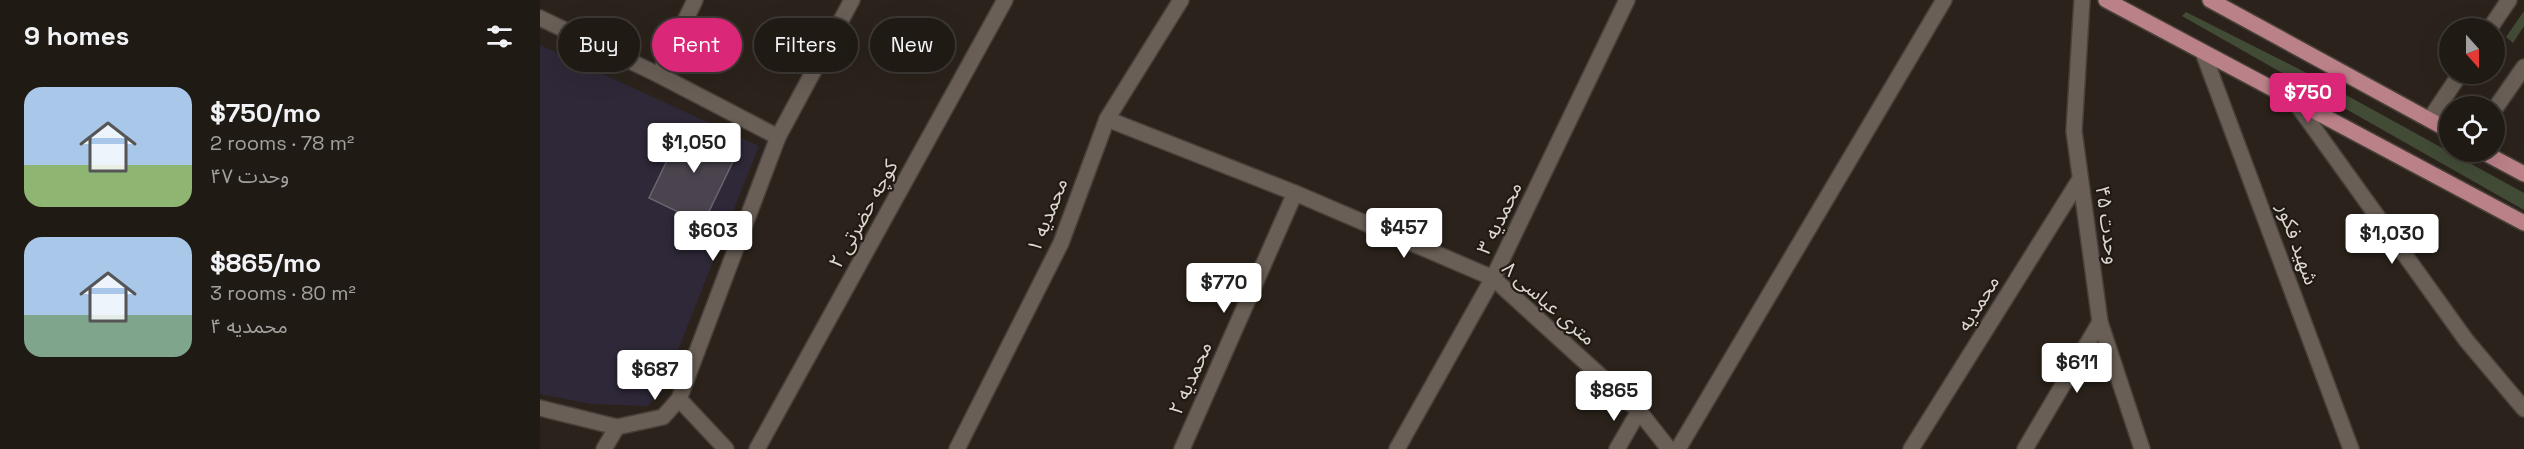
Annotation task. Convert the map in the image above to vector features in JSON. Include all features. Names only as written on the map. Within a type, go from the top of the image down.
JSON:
[{"type":"main road","points":[[2106,0],[2204,55],[2291,96],[2524,224]]},
{"type":"main road","points":[[2211,0],[2439,124]]},
{"type":"main road","points":[[2502,162],[2524,174]]},
{"type":"street","points":[[658,75],[695,0]]},
{"type":"street","points":[[540,408],[617,427],[663,417],[679,399],[778,137],[852,0]]},
{"type":"street","name":"کوچه حضرتی ۲","points":[[757,449],[1005,0]]},
{"type":"street","name":"محمدیه ۱","points":[[957,449],[1060,243],[1107,119],[1181,0]]},
{"type":"street","name":"محمدیه ۳","points":[[1398,449],[1493,278],[1627,0]]},
{"type":"street","points":[[1678,449],[1944,0]]},
{"type":"street","name":"وحدت ۴۵","points":[[2082,0],[2074,131],[2080,179],[2100,322],[2142,449]]},
{"type":"street","points":[[2497,18],[2509,0]]},
{"type":"street","points":[[540,18],[778,137]]},
{"type":"street","name":"شهید فکور","points":[[2204,55],[2352,449]]},
{"type":"street","points":[[2504,96],[2524,67]]},
{"type":"street","points":[[2430,119],[2453,84]]},
{"type":"street","points":[[2291,96],[2466,339],[2524,409]]},
{"type":"street","name":"۸ متری عباسی","points":[[1107,119],[1295,193],[1493,278],[1639,411],[1669,449]]},
{"type":"street","name":"محمدیه","points":[[1911,449],[2080,179]]},
{"type":"street","name":"محمدیه ۲","points":[[1182,449],[1295,193]]},
{"type":"street","points":[[2025,449],[2100,322]]},
{"type":"street","points":[[679,399],[726,449]]},
{"type":"street","points":[[1617,449],[1639,411]]},
{"type":"street","points":[[603,449],[617,427]]},
{"type":"shaded area","points":[[540,45],[558,53],[558,72],[599,72],[759,146],[660,395],[647,406],[592,404],[540,394]]},
{"type":"green space","points":[[2524,11],[2524,26],[2513,43],[2506,37]]},
{"type":"green space","points":[[2186,12],[2299,69],[2439,146],[2439,162],[2182,16]]},
{"type":"green space","points":[[2439,162],[2468,162],[2524,193],[2524,210]]},
{"type":"building","points":[[684,125],[738,151],[703,224],[649,198]]}]
